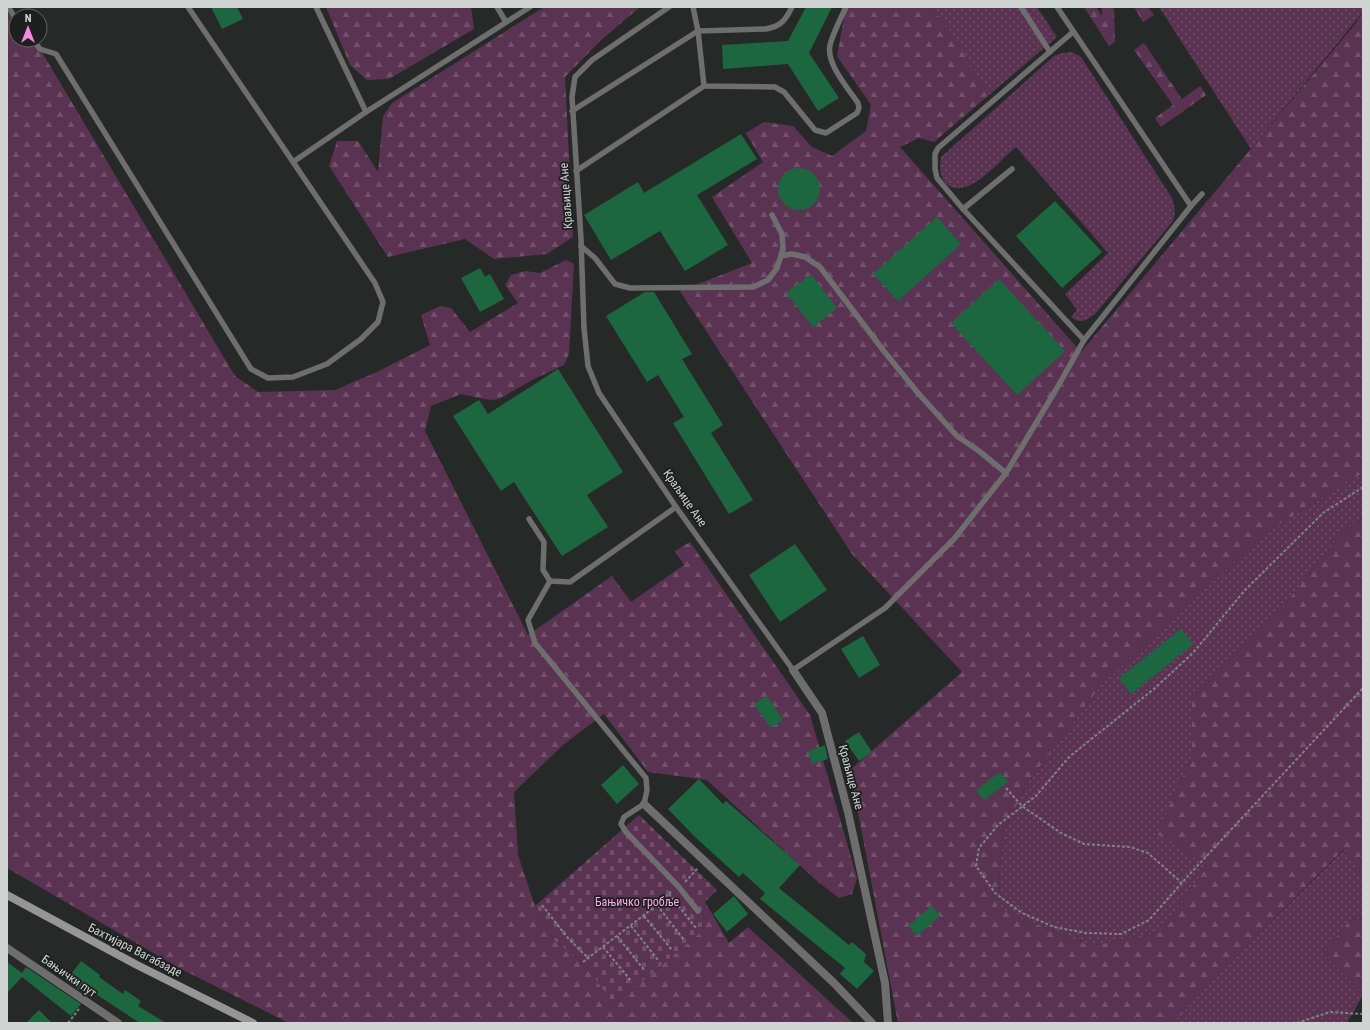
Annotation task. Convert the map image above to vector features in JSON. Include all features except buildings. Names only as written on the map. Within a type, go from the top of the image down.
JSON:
[{"type":"main road","name":"Бахтијара Вагабзаде","points":[[7,895],[137,965],[253,1023]]},
{"type":"street","name":"Краљице Ане","points":[[793,670],[822,713],[848,812],[885,983],[888,1023]]},
{"type":"street","points":[[644,804],[834,983],[872,1023]]},
{"type":"street","name":"Бањички пут","points":[[7,948],[118,1023]]},
{"type":"lane","points":[[39,48],[56,54],[251,369],[268,378],[293,377],[327,364],[361,339],[378,322],[383,302],[375,283],[188,7]]},
{"type":"lane","points":[[316,7],[366,112]]},
{"type":"lane","points":[[497,7],[506,22]]},
{"type":"lane","points":[[293,162],[366,112],[530,7]]},
{"type":"lane","name":"Краљице Ане","points":[[669,7],[592,60],[575,77],[572,97],[572,111],[581,246],[584,328],[588,366],[599,392],[676,507],[793,670]]},
{"type":"lane","points":[[693,7],[698,31],[704,86]]},
{"type":"lane","points":[[572,111],[698,31],[766,29],[782,23],[787,18],[792,7]]},
{"type":"lane","points":[[576,171],[704,86],[775,87],[784,92],[815,130],[826,133],[857,113],[859,108],[858,103],[833,66],[830,55],[830,44],[846,7]]},
{"type":"lane","points":[[1021,7],[1050,52]]},
{"type":"lane","points":[[1057,7],[1191,206]]},
{"type":"lane","points":[[1073,32],[938,148],[935,154],[935,169],[937,178],[963,209],[1084,340]]},
{"type":"lane","points":[[963,209],[1012,169]]},
{"type":"lane","points":[[793,670],[885,608],[954,539],[1006,473],[1084,340],[1202,194]]},
{"type":"lane","points":[[581,246],[595,258],[614,284],[630,288],[753,287],[768,280],[777,268],[783,249],[782,234],[772,215]]},
{"type":"lane","points":[[781,256],[792,254],[805,257],[820,267],[888,356],[952,431],[1006,473]]},
{"type":"lane","points":[[550,581],[570,582],[676,507]]},
{"type":"lane","points":[[529,518],[544,542],[543,570],[550,581]]},
{"type":"lane","points":[[550,581],[528,620],[535,643],[646,778],[647,790],[644,804],[624,817],[621,824],[626,832],[679,887],[698,911]]},
{"type":"path","points":[[1363,487],[1323,512],[1245,590],[1193,653],[1155,688],[1069,758],[1036,796],[998,825],[979,848],[976,866],[995,894],[1022,913],[1054,927],[1086,933],[1121,934],[1149,920],[1363,688]]},
{"type":"path","points":[[1006,788],[1022,806],[1061,833],[1084,844],[1130,847],[1148,853],[1182,883]]},
{"type":"path","points":[[583,962],[644,916],[679,887],[705,862]]},
{"type":"path","points":[[669,894],[696,928]]},
{"type":"path","points":[[542,905],[567,937],[588,958]]},
{"type":"path","points":[[657,905],[684,940]]},
{"type":"path","points":[[644,916],[672,950]]},
{"type":"path","points":[[631,926],[658,960]]},
{"type":"path","points":[[617,936],[645,971]]},
{"type":"path","points":[[603,947],[632,982]]},
{"type":"path","points":[[68,1023],[85,1002]]},
{"type":"path","points":[[1298,1023],[1330,1012],[1363,1014]]},
{"type":"green space","points":[[326,7],[471,7],[474,29],[389,79],[367,80],[350,65]]},
{"type":"green space","points":[[544,7],[640,7],[602,39],[565,77],[573,237],[547,254],[494,259],[465,239],[388,257],[329,166],[337,141],[358,141],[378,172],[383,116],[392,103]]},
{"type":"green space","points":[[846,7],[932,7],[952,34],[989,95],[934,142],[919,138],[900,147],[1081,352],[1356,23],[1363,12],[1363,473],[1267,532],[1102,684],[1029,781],[1003,832],[997,908],[1091,946],[1161,932],[1207,866],[1157,834],[1192,756],[1192,699],[1281,609],[1343,531],[1363,516],[1363,883],[1359,872],[1345,848],[1228,964],[1173,1023],[898,1023],[850,770],[962,672],[852,554],[680,291],[752,263],[712,197],[763,162],[746,133],[764,122],[793,126],[812,147],[832,156],[866,131],[871,105],[837,56]]},
{"type":"green space","points":[[932,7],[1037,7],[1057,37],[989,95],[952,34]]},
{"type":"green space","points":[[1084,7],[1096,7],[1102,16],[1102,7],[1114,7],[1115,42],[1109,46]]},
{"type":"green space","points":[[1134,7],[1148,7],[1154,15],[1143,22]]},
{"type":"green space","points":[[1159,7],[1363,7],[1363,12],[1251,149]]},
{"type":"green space","points":[[7,12],[8,48],[40,49],[235,376],[258,392],[335,390],[377,372],[430,345],[421,315],[440,306],[451,308],[470,332],[518,303],[505,285],[511,275],[525,271],[540,273],[566,260],[574,264],[569,354],[564,365],[532,380],[499,399],[490,400],[461,394],[431,406],[425,431],[528,635],[612,576],[631,602],[684,565],[675,551],[690,542],[810,715],[857,878],[852,894],[839,898],[817,881],[707,780],[648,772],[604,714],[563,745],[514,792],[518,855],[535,906],[554,940],[586,966],[614,1005],[702,931],[705,902],[729,943],[748,927],[853,1023],[289,1023],[181,969],[7,868]]},
{"type":"green space","points":[[1144,43],[1182,99],[1200,86],[1206,95],[1161,127],[1155,118],[1173,105],[1134,50]]},
{"type":"green space","points":[[1071,52],[1080,56],[1085,63],[1172,198],[1175,210],[1173,221],[1096,313],[1084,321],[1078,321],[1071,317],[1077,310],[1065,294],[1108,253],[1016,147],[985,176],[966,187],[957,188],[948,185],[943,179],[940,168],[941,157],[1054,56]]},
{"type":"green space","points":[[1363,473],[1363,516],[1343,531],[1281,609],[1192,699],[1192,756],[1158,834],[1207,866],[1161,932],[1091,946],[997,908],[1003,832],[1029,781],[1102,684],[1267,532]]},
{"type":"green space","name":"Бањичко гробље","points":[[639,815],[717,890],[705,902],[702,931],[614,1005],[586,966],[554,940],[535,906]]},
{"type":"green space","points":[[1346,848],[1359,872],[1363,883],[1363,918],[1350,920],[1323,954],[1363,995],[1347,1023],[1173,1023],[1228,964]]},
{"type":"green space","points":[[1363,918],[1363,995],[1323,954],[1350,920]]}]
